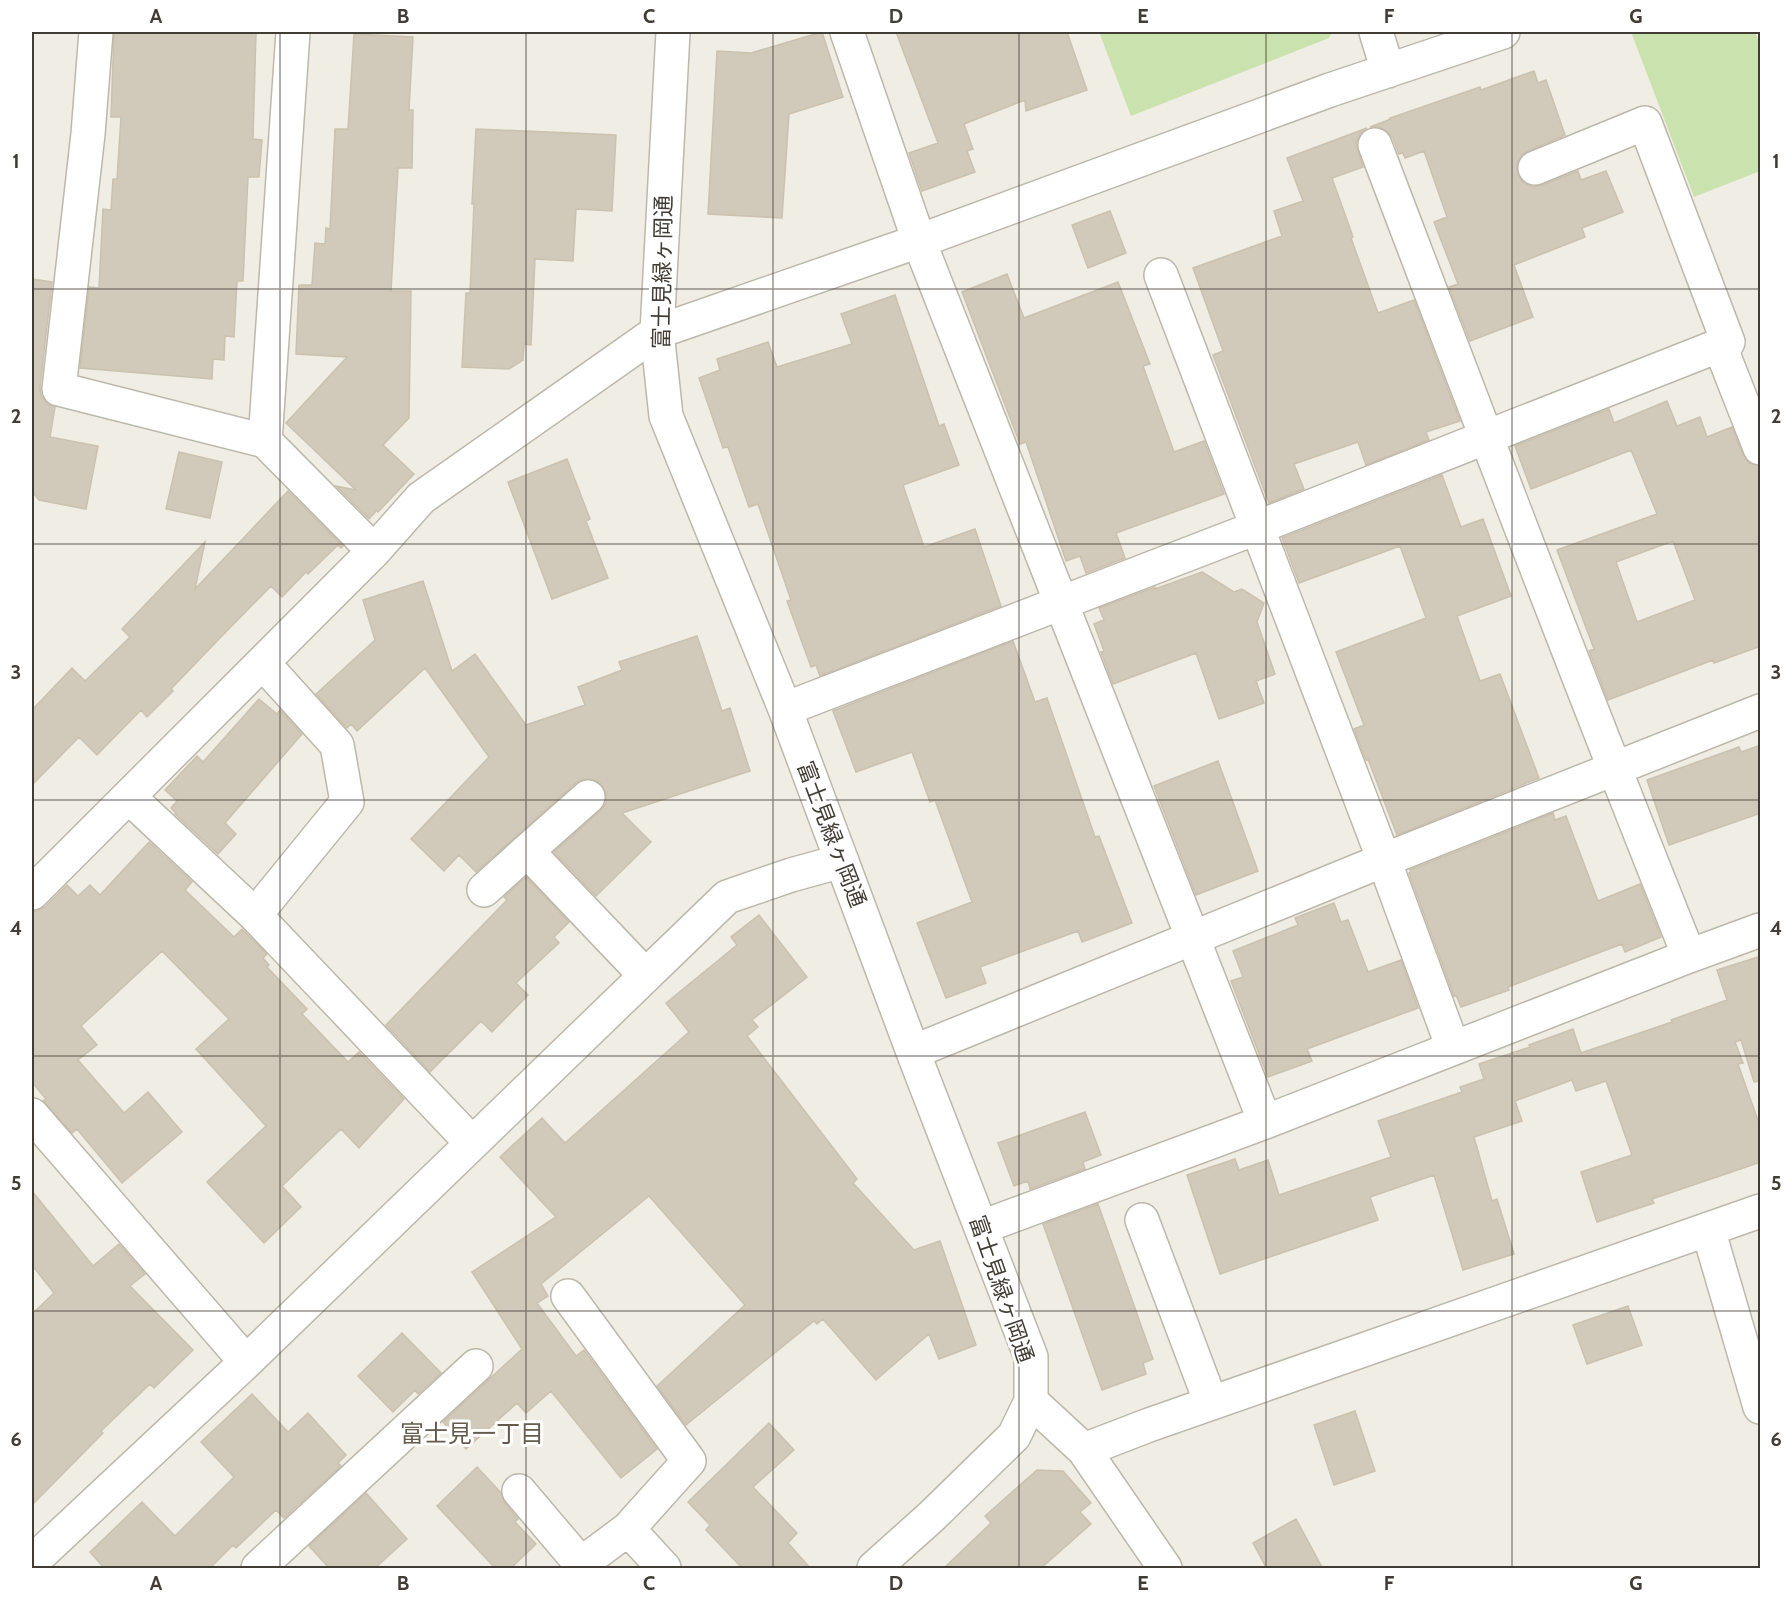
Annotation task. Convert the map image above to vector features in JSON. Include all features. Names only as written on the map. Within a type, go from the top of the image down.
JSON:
[{"type":"street","points":[[96,32],[87,145],[58,389],[265,441],[374,551]]},
{"type":"street","points":[[265,441],[292,32]]},
{"type":"street","name":"富士見緑ヶ岡通","points":[[673,32],[657,332],[666,416],[785,709],[913,1052],[1031,1357],[1031,1401],[1014,1436],[874,1569]]},
{"type":"street","points":[[847,32],[919,241],[1265,1122]]},
{"type":"street","points":[[1376,32],[1388,71]]},
{"type":"street","points":[[32,893],[374,551],[421,498],[657,332],[919,241],[1308,98],[1503,32]]},
{"type":"street","points":[[785,709],[1256,528],[1728,342],[1645,123],[1535,168]]},
{"type":"street","points":[[1375,145],[1614,770],[1689,956]]},
{"type":"street","points":[[1161,275],[1384,860],[1453,1048]]},
{"type":"street","points":[[1720,346],[1761,448]]},
{"type":"street","points":[[255,915],[347,802],[337,746],[263,663]]},
{"type":"street","points":[[913,1052],[1384,860],[1761,711]]},
{"type":"street","points":[[129,797],[255,915],[472,1143]]},
{"type":"street","points":[[484,890],[588,797]]},
{"type":"street","points":[[527,851],[645,975]]},
{"type":"street","points":[[32,1562],[246,1362],[727,897],[791,875],[842,861]]},
{"type":"street","points":[[982,1227],[1265,1122],[1761,930]]},
{"type":"street","points":[[32,1115],[246,1362]]},
{"type":"street","points":[[1084,1450],[1211,1403],[1761,1211]]},
{"type":"street","points":[[1142,1220],[1211,1403]]},
{"type":"street","points":[[1708,1229],[1761,1407]]},
{"type":"street","points":[[519,1491],[581,1564],[627,1529],[688,1461],[568,1296]]},
{"type":"street","points":[[258,1569],[476,1366]]},
{"type":"street","points":[[1031,1401],[1084,1450],[1165,1569]]},
{"type":"street","points":[[627,1529],[664,1569]]},
{"type":"green space","points":[[1099,32],[1332,32],[1329,38],[1131,116]]},
{"type":"green space","points":[[1631,32],[1755,32],[1760,44],[1760,171],[1694,197]]},
{"type":"building","points":[[114,32],[256,32],[253,139],[262,140],[259,177],[248,177],[243,281],[237,281],[234,337],[225,336],[224,360],[213,359],[212,379],[80,368],[89,287],[99,288],[103,209],[111,210],[113,179],[117,179],[121,117],[111,117]]},
{"type":"building","points":[[822,32],[843,97],[789,114],[782,218],[708,214],[717,51],[751,53]]},
{"type":"building","points":[[896,32],[1067,32],[1087,90],[1026,111],[1025,100],[964,124],[973,149],[967,151],[975,172],[922,191],[909,153],[938,143]]},
{"type":"building","points":[[354,34],[413,37],[409,110],[413,110],[412,168],[398,168],[391,291],[411,291],[409,418],[383,445],[414,474],[369,519],[336,486],[356,490],[286,423],[347,357],[296,354],[299,285],[312,285],[315,243],[325,244],[326,228],[330,229],[335,129],[348,129]]},
{"type":"building","points":[[1534,71],[1538,83],[1546,80],[1565,135],[1521,156],[1517,165],[1518,176],[1524,183],[1533,187],[1578,171],[1581,180],[1606,171],[1623,212],[1582,228],[1585,237],[1514,265],[1533,317],[1470,341],[1449,287],[1458,284],[1434,222],[1447,217],[1424,151],[1405,158],[1403,153],[1399,154],[1393,138],[1387,131],[1379,127],[1370,127],[1480,87],[1481,90]]},
{"type":"building","points":[[1367,128],[1360,134],[1356,143],[1363,167],[1332,178],[1353,237],[1351,238],[1378,313],[1414,300],[1460,421],[1426,432],[1429,440],[1366,465],[1358,442],[1294,464],[1304,489],[1269,503],[1213,355],[1223,351],[1193,268],[1282,236],[1274,211],[1303,201],[1287,158]]},
{"type":"building","points":[[476,129],[616,135],[612,211],[576,209],[573,261],[535,259],[531,345],[524,344],[523,360],[509,369],[462,367],[466,293],[470,293]]},
{"type":"building","points":[[1110,211],[1126,253],[1088,268],[1072,225]]},
{"type":"building","points":[[1007,274],[1024,318],[1118,282],[1150,364],[1143,366],[1174,452],[1204,441],[1224,494],[1116,533],[1125,558],[1086,573],[1080,556],[1066,561],[1026,442],[1020,444],[962,292]]},
{"type":"building","points":[[32,279],[52,282],[40,387],[41,395],[46,403],[55,407],[50,437],[98,446],[86,509],[39,500],[32,491]]},
{"type":"building","points":[[895,295],[939,426],[944,424],[959,465],[903,485],[924,547],[975,529],[1001,606],[820,676],[816,665],[811,667],[787,601],[791,600],[758,504],[749,507],[728,447],[723,448],[699,378],[720,370],[717,359],[768,342],[777,367],[852,344],[841,314]]},
{"type":"building","points":[[1667,401],[1677,426],[1700,417],[1707,437],[1732,427],[1743,455],[1749,463],[1761,466],[1761,646],[1714,663],[1713,660],[1608,700],[1589,651],[1594,649],[1557,550],[1657,514],[1631,450],[1531,489],[1515,446],[1609,409],[1614,423]],"holes":[[[1673,541],[1695,600],[1637,622],[1616,562]]]},
{"type":"building","points":[[179,452],[222,462],[210,518],[166,509]]},
{"type":"building","points":[[567,459],[590,519],[586,521],[608,578],[552,599],[508,482]]},
{"type":"building","points":[[1442,475],[1461,527],[1483,519],[1511,596],[1457,616],[1480,681],[1500,674],[1539,778],[1397,835],[1354,729],[1364,725],[1336,652],[1426,618],[1400,546],[1299,583],[1282,538]]},
{"type":"building","points":[[288,491],[343,546],[341,548],[338,545],[308,574],[306,572],[282,597],[271,586],[171,689],[173,691],[147,717],[141,710],[97,755],[79,737],[32,785],[32,710],[72,668],[85,681],[130,637],[122,629],[205,542],[195,589]]},
{"type":"building","points":[[1202,572],[1234,592],[1242,589],[1264,603],[1257,622],[1275,674],[1256,681],[1264,703],[1219,719],[1196,653],[1113,684],[1094,624],[1104,620],[1099,608]]},
{"type":"building","points":[[423,581],[452,671],[475,654],[526,725],[585,705],[578,687],[622,670],[619,662],[697,636],[722,711],[730,708],[750,771],[622,813],[651,842],[596,896],[554,852],[606,803],[606,794],[602,785],[593,779],[584,779],[576,783],[476,872],[459,855],[444,871],[411,839],[489,757],[425,668],[357,731],[351,724],[347,728],[316,694],[375,640],[363,600]]},
{"type":"building","points":[[1013,641],[1035,702],[1047,698],[1095,837],[1099,836],[1132,923],[1082,942],[1078,931],[980,967],[986,983],[946,998],[917,923],[972,902],[935,800],[930,802],[912,752],[856,772],[833,711]]},
{"type":"building","points":[[259,699],[277,714],[280,710],[302,734],[225,823],[236,834],[218,854],[175,814],[171,808],[177,801],[165,790],[197,756],[203,762]]},
{"type":"building","points":[[1761,745],[1761,813],[1669,845],[1647,780],[1739,747],[1741,752]]},
{"type":"building","points":[[1218,761],[1258,871],[1196,895],[1154,786]]},
{"type":"building","points":[[1553,813],[1555,820],[1566,816],[1598,901],[1640,884],[1661,937],[1625,952],[1622,944],[1461,1007],[1456,995],[1454,996],[1409,873],[1410,870]]},
{"type":"building","points":[[149,842],[192,882],[185,890],[234,937],[242,929],[267,954],[263,958],[269,965],[267,967],[307,1009],[302,1014],[348,1062],[359,1052],[404,1099],[359,1148],[341,1129],[282,1186],[301,1207],[264,1243],[207,1182],[266,1126],[196,1049],[229,1019],[162,951],[81,1026],[97,1045],[78,1060],[124,1113],[148,1092],[182,1132],[122,1183],[77,1129],[72,1133],[43,1101],[46,1099],[32,1082],[32,911],[45,907],[67,885],[78,896],[90,885],[100,895]]},
{"type":"building","points":[[526,877],[569,922],[554,937],[559,943],[516,983],[528,995],[492,1032],[481,1021],[430,1072],[386,1025],[507,900],[504,897]]},
{"type":"building","points":[[1334,903],[1341,922],[1348,920],[1368,972],[1401,960],[1418,1008],[1307,1049],[1312,1061],[1268,1077],[1231,981],[1243,977],[1233,951],[1298,925],[1295,918]]},
{"type":"building","points":[[759,915],[807,977],[752,1020],[758,1027],[747,1036],[857,1179],[853,1183],[914,1250],[940,1241],[976,1345],[939,1359],[929,1334],[876,1380],[823,1319],[817,1324],[814,1321],[686,1425],[657,1386],[745,1305],[649,1196],[541,1284],[548,1296],[537,1303],[576,1356],[584,1350],[657,1449],[621,1478],[551,1391],[526,1413],[517,1403],[466,1449],[443,1422],[522,1349],[472,1272],[556,1217],[500,1157],[542,1118],[565,1143],[689,1032],[666,1003],[737,945],[731,937]]},
{"type":"building","points":[[1761,956],[1761,1081],[1754,1082],[1741,1040],[1735,1042],[1743,1063],[1738,1064],[1761,1129],[1761,1162],[1652,1199],[1654,1203],[1597,1222],[1581,1172],[1632,1155],[1606,1081],[1576,1091],[1572,1080],[1515,1101],[1522,1121],[1474,1137],[1492,1201],[1497,1199],[1514,1254],[1463,1270],[1434,1175],[1370,1197],[1378,1220],[1220,1274],[1187,1175],[1235,1159],[1239,1170],[1268,1160],[1279,1195],[1391,1157],[1378,1121],[1462,1092],[1460,1087],[1484,1079],[1479,1064],[1530,1047],[1529,1045],[1573,1029],[1581,1053],[1672,1022],[1671,1020],[1727,1000],[1717,970]]},
{"type":"building","points":[[1085,1112],[1101,1155],[1083,1162],[1085,1169],[1030,1189],[1028,1181],[1014,1186],[998,1143]]},
{"type":"building","points":[[32,1191],[93,1266],[119,1244],[145,1274],[130,1286],[193,1350],[154,1388],[150,1384],[101,1431],[103,1433],[32,1505],[32,1314],[54,1293],[32,1265]]},
{"type":"building","points":[[1098,1204],[1153,1359],[1143,1363],[1146,1374],[1102,1390],[1043,1224]]},
{"type":"building","points":[[1628,1306],[1642,1345],[1587,1364],[1573,1325]]},
{"type":"building","points":[[402,1333],[441,1373],[418,1394],[415,1390],[393,1412],[358,1376]]},
{"type":"building","points":[[252,1394],[288,1432],[308,1413],[346,1455],[338,1463],[341,1466],[284,1518],[276,1510],[236,1548],[233,1545],[209,1569],[105,1569],[90,1552],[142,1502],[175,1536],[234,1477],[201,1442]]},
{"type":"building","points":[[1355,1411],[1375,1471],[1334,1485],[1314,1425]]},
{"type":"building","points":[[769,1423],[794,1450],[753,1487],[797,1533],[788,1543],[811,1569],[743,1569],[706,1530],[710,1525],[688,1502]]},
{"type":"building","points":[[477,1467],[501,1493],[505,1503],[518,1519],[515,1522],[536,1544],[510,1569],[496,1569],[437,1506]]},
{"type":"building","points":[[1037,1470],[1063,1471],[1091,1503],[1080,1512],[1091,1524],[1040,1569],[943,1569],[991,1523],[985,1516]]},
{"type":"building","points":[[366,1493],[407,1539],[374,1569],[330,1569],[309,1546]]},
{"type":"building","points":[[1296,1519],[1323,1569],[1267,1569],[1253,1543]]},
{"type":"district","name":"富士見一丁目","points":[[472,1434]]}]
